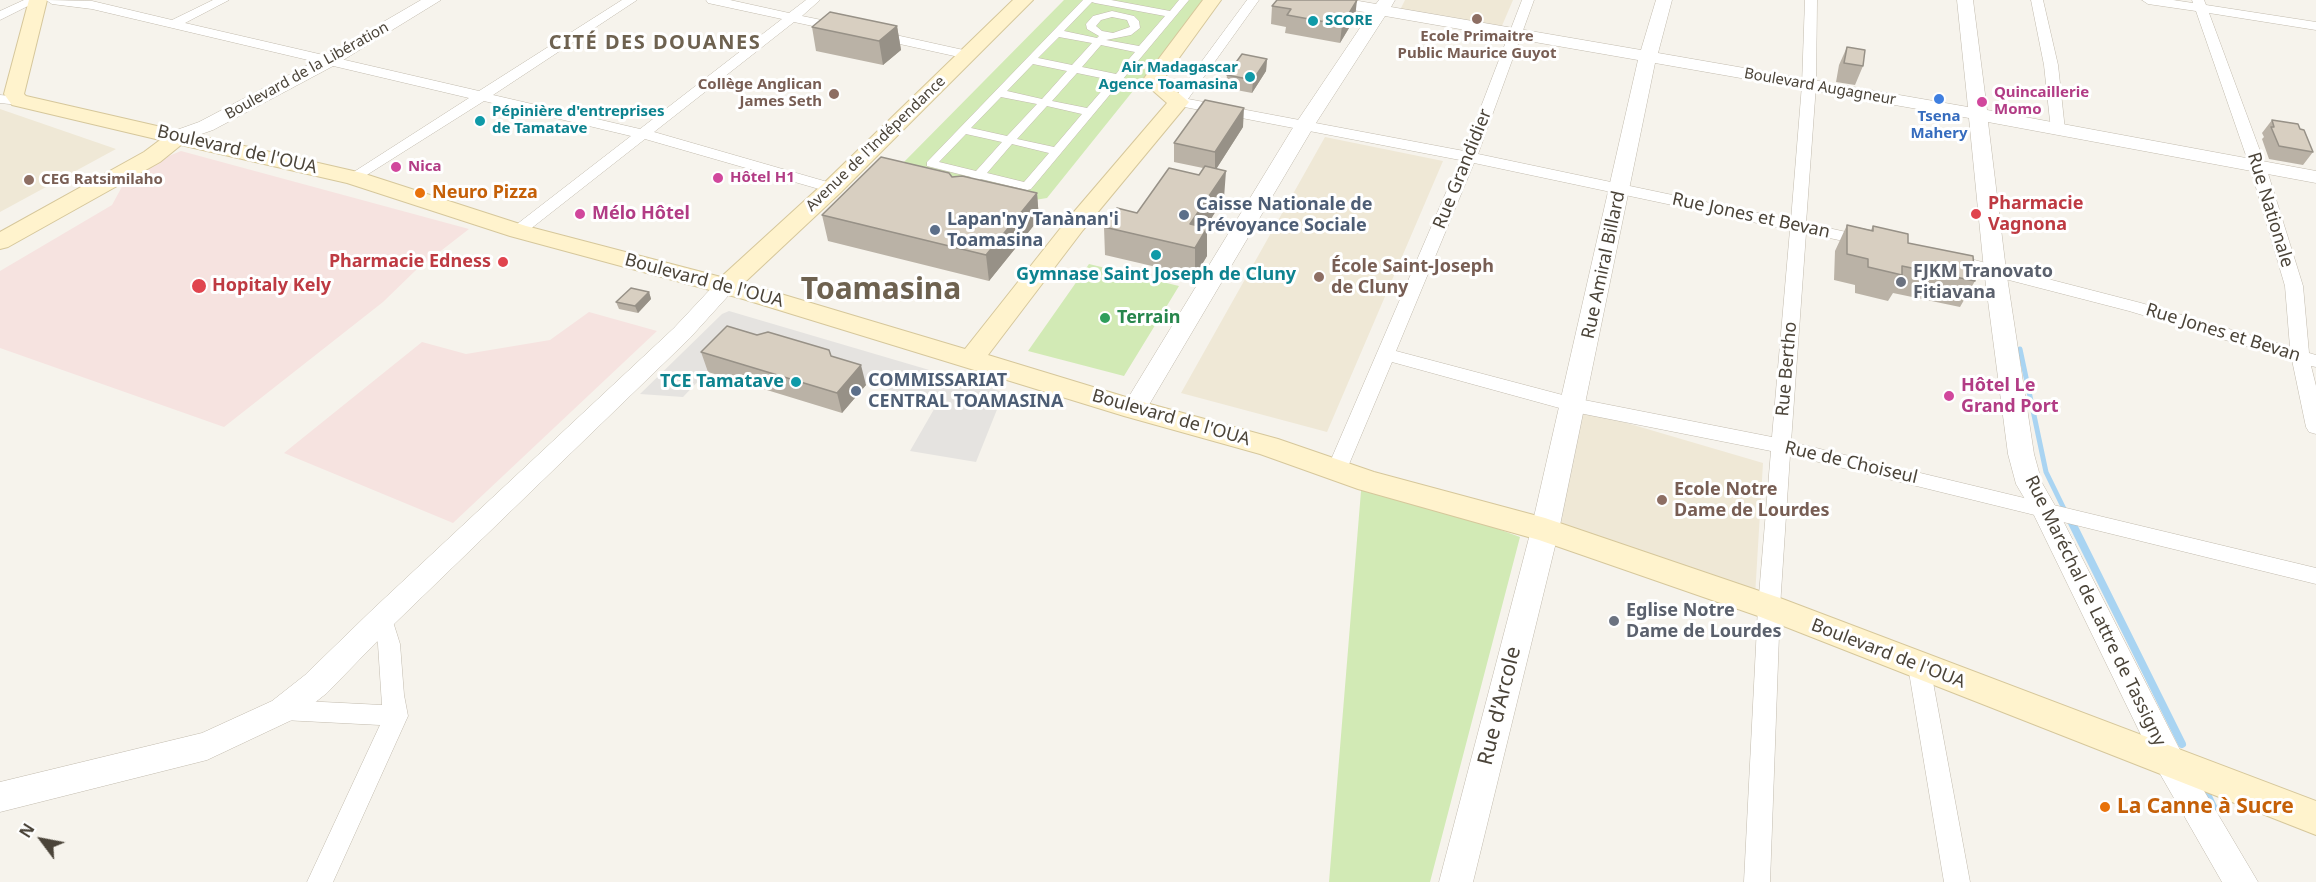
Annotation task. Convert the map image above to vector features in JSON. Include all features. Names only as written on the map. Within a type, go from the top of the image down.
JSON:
[{"type":"main road","points":[[9,100],[14,94],[36,0]]},
{"type":"main road","name":"Avenue de l'Indépendance","points":[[726,286],[832,188],[1024,0]]},
{"type":"main road","points":[[970,360],[1075,225],[1179,102],[1152,81],[1212,0]]},
{"type":"main road","name":"Boulevard de l'OUA","points":[[9,100],[178,136],[354,178],[518,231],[726,286],[1134,409],[1268,446],[1368,481],[1545,530],[1769,607],[2316,818]]},
{"type":"main road","name":"Boulevard de la Libération","points":[[0,228],[137,153],[178,136]]},
{"type":"main road","name":"Boulevard de la Libération","points":[[0,242],[152,157],[178,136]]},
{"type":"street","points":[[0,15],[36,0]]},
{"type":"street","points":[[52,0],[93,5],[643,134],[832,188]]},
{"type":"street","points":[[172,24],[223,0]]},
{"type":"street","name":"Boulevard de la Libération","points":[[324,60],[417,0]]},
{"type":"street","name":"Boulevard de la Libération","points":[[178,136],[206,126],[433,0]]},
{"type":"street","points":[[354,178],[631,0]]},
{"type":"street","points":[[712,0],[968,54]]},
{"type":"street","points":[[518,231],[814,0]]},
{"type":"street","points":[[1088,0],[931,164],[1028,186],[1184,0]]},
{"type":"street","points":[[1095,0],[1135,3],[1172,14]]},
{"type":"street","points":[[1179,102],[1253,0]]},
{"type":"street","name":"Boulevard Augagneur","points":[[1324,0],[1384,5],[1516,32],[2316,177]]},
{"type":"street","name":"Rue Grandidier","points":[[1336,469],[1469,157],[1528,0]]},
{"type":"street","name":"Rue Amiral Billard","points":[[1545,530],[1648,56],[1664,0]]},
{"type":"street","name":"Rue Bertho","points":[[1757,882],[1769,607],[1800,226],[1809,85],[1811,0]]},
{"type":"street","name":"Rue Maréchal de Lattre de Tassigny","points":[[1965,0],[1995,270],[2021,454],[2029,484],[2044,509],[2170,762],[2241,882]]},
{"type":"street","points":[[2037,0],[2051,65],[2058,130]]},
{"type":"street","points":[[2148,0],[2199,4],[2316,26]]},
{"type":"street","points":[[1124,15],[1135,3]]},
{"type":"street","name":"Rue Nationale","points":[[2199,4],[2258,166],[2294,286],[2308,358],[2316,427]]},
{"type":"street","points":[[1134,409],[1304,126],[1384,5]]},
{"type":"street","points":[[965,190],[1102,38],[1132,31],[1135,28],[1134,21],[1124,15],[1106,15],[1093,20],[1091,27],[1102,38]]},
{"type":"street","points":[[1056,33],[1102,38],[1142,50]]},
{"type":"street","points":[[1030,60],[1118,78]]},
{"type":"street","points":[[999,93],[1090,112]]},
{"type":"street","name":"Rue Jones et Bevan","points":[[1179,102],[1469,157],[1880,244]]},
{"type":"street","points":[[963,130],[1057,151]]},
{"type":"street","name":"Rue Jones et Bevan","points":[[1937,257],[2135,307],[2308,358]]},
{"type":"street","points":[[0,797],[207,746],[283,710],[316,684],[382,618],[674,341],[726,286]]},
{"type":"street","name":"Rue de Choiseul","points":[[1386,354],[1574,405],[1781,446],[2316,576]]},
{"type":"street","name":"Rue d'Arcole","points":[[1456,882],[1545,530]]},
{"type":"street","points":[[320,882],[396,716],[392,695],[389,644],[382,618]]},
{"type":"street","points":[[1919,666],[1957,882]]},
{"type":"street","points":[[283,710],[396,716]]},
{"type":"shaded area","name":"Ecole Primaitre Public Maurice Guyot","points":[[1405,0],[1513,0],[1501,28],[1400,10]]},
{"type":"shaded area","name":"CEG Ratsimilaho","points":[[0,109],[116,149],[0,212]]},
{"type":"shaded area","name":"École Saint-Joseph de Cluny","points":[[1325,137],[1443,161],[1327,432],[1181,393]]},
{"type":"shaded area","name":"Hopitaly Kely","points":[[181,151],[469,229],[415,271],[383,302],[224,427],[0,348],[0,271],[112,205],[130,172]]},
{"type":"shaded area","points":[[729,311],[1004,392],[976,462],[910,451],[937,404],[734,344],[683,397],[640,394],[722,314]]},
{"type":"shaded area","points":[[589,312],[657,331],[453,523],[284,453],[422,342],[466,354],[550,340]]},
{"type":"shaded area","name":"Ecole Notre Dame de Lourdes","points":[[1579,409],[1763,463],[1754,613],[1558,537]]},
{"type":"green space","points":[[1064,0],[1206,0],[1047,198],[1029,201],[901,165]]},
{"type":"green space","name":"Terrain","points":[[1089,264],[1179,286],[1124,376],[1028,351]]},
{"type":"green space","points":[[1362,479],[1520,537],[1430,882],[1329,882]]},
{"type":"building","points":[[1277,0],[1357,0],[1342,25],[1287,15],[1291,9],[1272,6]]},
{"type":"building","points":[[830,12],[897,26],[879,41],[812,27]]},
{"type":"building","points":[[1847,47],[1865,50],[1863,66],[1844,63]]},
{"type":"building","points":[[1242,54],[1267,59],[1253,80],[1227,75]]},
{"type":"building","points":[[1205,100],[1244,108],[1215,152],[1174,143]]},
{"type":"building","points":[[2272,120],[2298,124],[2300,129],[2304,130],[2313,152],[2279,146],[2271,127],[2274,127]]},
{"type":"building","points":[[881,157],[949,173],[952,177],[962,176],[1037,193],[986,255],[822,215]]},
{"type":"building","points":[[1205,166],[1226,171],[1190,224],[1207,228],[1195,248],[1104,227],[1117,208],[1137,213],[1169,168],[1199,175]]},
{"type":"building","points":[[1847,225],[1873,231],[1873,226],[1908,234],[1908,243],[1973,256],[1975,281],[1902,266],[1902,275],[1868,267],[1868,259],[1847,254]]},
{"type":"building","points":[[631,288],[649,292],[635,306],[616,302]]},
{"type":"building","points":[[727,326],[757,335],[768,332],[829,350],[831,356],[861,365],[837,393],[701,352]]},
{"type":"waterway","points":[[2020,349],[2046,472],[2067,515]]},
{"type":"waterway","points":[[2067,513],[2182,744]]},
{"type":"waterway","points":[[2204,788],[2214,809]]},
{"type":"place","name":"Ecole Primaitre Public Maurice Guyot","points":[[1477,19]]},
{"type":"place","name":"SCORE","points":[[1313,21]]},
{"type":"place","name":"Air Madagascar Agence Toamasina","points":[[1250,77]]},
{"type":"place","name":"Collège Anglican James Seth","points":[[834,94]]},
{"type":"place","name":"Tsena Mahery","points":[[1939,99]]},
{"type":"place","name":"Quincaillerie Momo","points":[[1982,102]]},
{"type":"place","name":"Pépinière d'entreprises de Tamatave","points":[[480,121]]},
{"type":"place","name":"Nica","points":[[396,167]]},
{"type":"place","name":"Hôtel H1","points":[[718,178]]},
{"type":"place","name":"CEG Ratsimilaho","points":[[29,180]]},
{"type":"place","name":"Neuro Pizza","points":[[420,193]]},
{"type":"place","name":"Mélo Hôtel","points":[[580,214]]},
{"type":"place","name":"Pharmacie Vagnona","points":[[1976,214]]},
{"type":"place","name":"Caisse Nationale de Prévoyance Sociale","points":[[1184,215]]},
{"type":"place","name":"Lapan'ny Tanànan'i Toamasina","points":[[935,230]]},
{"type":"place","name":"Gymnase Saint Joseph de Cluny","points":[[1156,255]]},
{"type":"place","name":"Pharmacie Edness","points":[[503,262]]},
{"type":"place","name":"École Saint-Joseph de Cluny","points":[[1319,277]]},
{"type":"place","name":"FJKM Tranovato Fitiavana","points":[[1901,282]]},
{"type":"place","name":"Hopitaly Kely","points":[[199,286]]},
{"type":"place","name":"Terrain","points":[[1105,318]]},
{"type":"place","name":"TCE Tamatave","points":[[796,382]]},
{"type":"place","name":"COMMISSARIAT CENTRAL TOAMASINA","points":[[856,391]]},
{"type":"place","name":"Hôtel Le Grand Port","points":[[1949,396]]},
{"type":"place","name":"Ecole Notre Dame de Lourdes","points":[[1662,500]]},
{"type":"place","name":"Eglise Notre Dame de Lourdes","points":[[1614,621]]},
{"type":"place","name":"La Canne à Sucre","points":[[2105,807]]},
{"type":"district","name":"CITÉ DES DOUANES","points":[[655,43]]},
{"type":"district","name":"Toamasina","points":[[881,290]]}]
